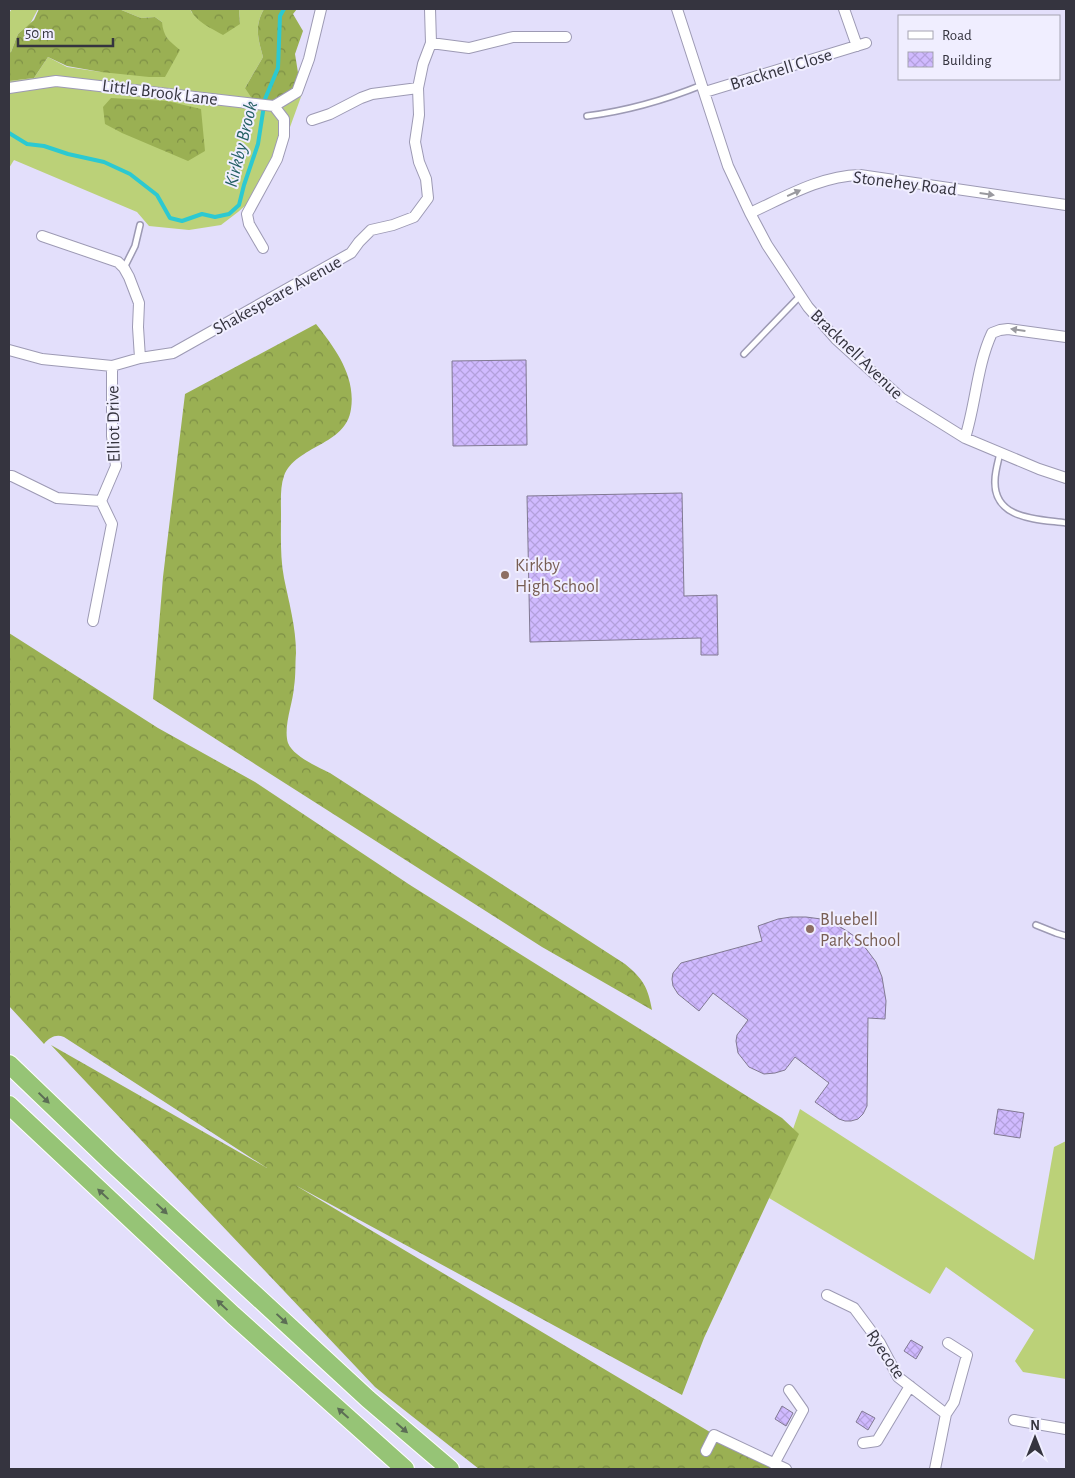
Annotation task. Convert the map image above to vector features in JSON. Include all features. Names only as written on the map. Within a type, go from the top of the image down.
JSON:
[{"type":"highway","points":[[9,1059],[26,1081]]},
{"type":"highway","points":[[9,1064],[117,1168],[368,1398],[450,1469]]},
{"type":"highway","points":[[10,1107],[233,1315],[405,1469]]},
{"type":"street","points":[[263,248],[249,224],[247,214],[277,159],[284,136],[284,119],[274,106],[297,92],[309,59],[321,9]]},
{"type":"street","name":"Shakespeare Avenue","points":[[9,350],[42,360],[112,366],[140,358],[173,353],[351,253],[371,230],[393,225],[414,217],[428,198],[426,179],[419,162],[415,142],[419,115],[418,88],[423,64],[431,43],[430,9]]},
{"type":"street","name":"Bracknell Avenue","points":[[677,9],[728,166],[767,245],[808,308],[836,339],[901,398],[965,438],[1066,478]]},
{"type":"street","name":"Bracknell Close","points":[[703,89],[861,45],[844,9]]},
{"type":"street","points":[[431,43],[469,48],[513,37],[566,37]]},
{"type":"street","name":"Little Brook Lane","points":[[9,88],[56,81],[274,106]]},
{"type":"street","points":[[312,120],[330,114],[372,94],[418,88]]},
{"type":"street","name":"Stonehey Road","points":[[750,213],[814,184],[844,175],[860,175],[1066,205]]},
{"type":"street","points":[[42,236],[118,262],[124,268],[139,303],[140,358]]},
{"type":"street","points":[[965,438],[971,420],[985,347],[992,333],[1008,329],[1066,337]]},
{"type":"street","name":"Elliot Drive","points":[[101,501],[116,466],[112,436],[112,366]]},
{"type":"street","points":[[9,476],[20,479],[57,498],[101,501],[112,524],[93,621]]},
{"type":"street","name":"Ryecote","points":[[827,1295],[854,1308],[880,1343],[898,1377],[946,1414]]},
{"type":"street","points":[[935,1469],[946,1414],[954,1402],[967,1355],[948,1343]]},
{"type":"street","points":[[863,1443],[877,1441],[910,1386]]},
{"type":"street","points":[[774,1464],[802,1410],[789,1390]]},
{"type":"street","points":[[1014,1420],[1066,1429]]},
{"type":"street","points":[[706,1451],[714,1435],[786,1469]]},
{"type":"lane","points":[[587,116],[614,112],[703,89]]},
{"type":"lane","points":[[124,268],[135,246],[140,224]]},
{"type":"lane","points":[[744,354],[800,296]]},
{"type":"lane","points":[[1000,453],[994,481],[998,498],[1006,509],[1020,516],[1066,523]]},
{"type":"lane","points":[[1036,925],[1066,936]]},
{"type":"green space","points":[[12,9],[38,9],[30,24],[18,34],[9,53],[9,13]]},
{"type":"green space","points":[[39,9],[119,9],[141,18],[155,17],[162,22],[167,38],[180,50],[165,77],[101,72],[67,66],[48,57],[34,78],[9,81],[9,53],[18,34],[34,20]]},
{"type":"green space","points":[[119,9],[190,9],[192,13],[240,24],[239,9],[264,9],[258,27],[258,38],[263,57],[245,88],[297,92],[306,83],[269,185],[221,225],[189,230],[149,226],[137,212],[14,160],[9,168],[9,81],[34,78],[48,57],[67,67],[101,72],[170,42],[162,31],[162,22],[155,17],[141,18]]},
{"type":"green space","points":[[190,9],[239,9],[240,24],[223,35],[200,21]]},
{"type":"green space","points":[[264,9],[297,9],[293,14],[303,31],[295,54],[300,85],[274,106],[255,103],[245,88],[263,57],[258,38],[258,27]]},
{"type":"green space","points":[[111,98],[167,101],[201,109],[205,151],[188,161],[105,124],[103,107]]},
{"type":"green space","points":[[316,324],[342,363],[347,374],[352,397],[347,421],[340,431],[290,466],[284,476],[282,485],[282,562],[296,643],[295,683],[287,722],[288,743],[306,761],[330,773],[625,964],[644,984],[649,995],[652,1010],[542,947],[153,699],[163,577],[185,394]]},
{"type":"green space","points":[[9,633],[158,728],[255,782],[410,885],[782,1118],[799,1134],[704,1338],[682,1395],[295,1185],[772,1469],[479,1469],[375,1387],[51,1045],[267,1168],[64,1037],[53,1037],[44,1044],[9,1006]]},
{"type":"green space","points":[[800,1109],[1034,1260],[1054,1147],[1066,1141],[1066,1379],[1023,1372],[1015,1361],[1034,1330],[946,1267],[930,1294],[769,1198]]},
{"type":"building","points":[[526,360],[527,445],[453,446],[452,361]]},
{"type":"building","points":[[682,493],[684,596],[717,595],[718,655],[701,655],[701,638],[530,642],[527,496]]},
{"type":"building","points":[[791,917],[821,919],[847,931],[858,939],[867,950],[876,962],[882,977],[886,1001],[885,1019],[868,1018],[867,1106],[858,1119],[845,1121],[839,1119],[815,1102],[829,1083],[795,1057],[785,1070],[775,1073],[764,1074],[749,1067],[738,1053],[736,1041],[737,1035],[748,1020],[713,993],[699,1011],[678,994],[673,986],[673,973],[681,963],[762,941],[758,926]]},
{"type":"building","points":[[998,1109],[1024,1113],[1020,1138],[994,1134]]},
{"type":"building","points":[[911,1340],[923,1347],[916,1359],[904,1351]]},
{"type":"building","points":[[782,1406],[793,1413],[786,1426],[775,1419]]},
{"type":"building","points":[[862,1411],[875,1418],[868,1430],[856,1422]]},
{"type":"waterway","name":"Kirkby Brook","points":[[9,133],[27,144],[44,146],[68,154],[104,162],[130,174],[157,195],[170,218],[182,221],[202,214],[215,217],[229,214],[239,205],[258,144],[265,99],[278,68],[280,16],[284,9]]},
{"type":"place","name":"Kirkby High School","points":[[505,575]]},
{"type":"place","name":"Bluebell Park School","points":[[810,929]]}]
